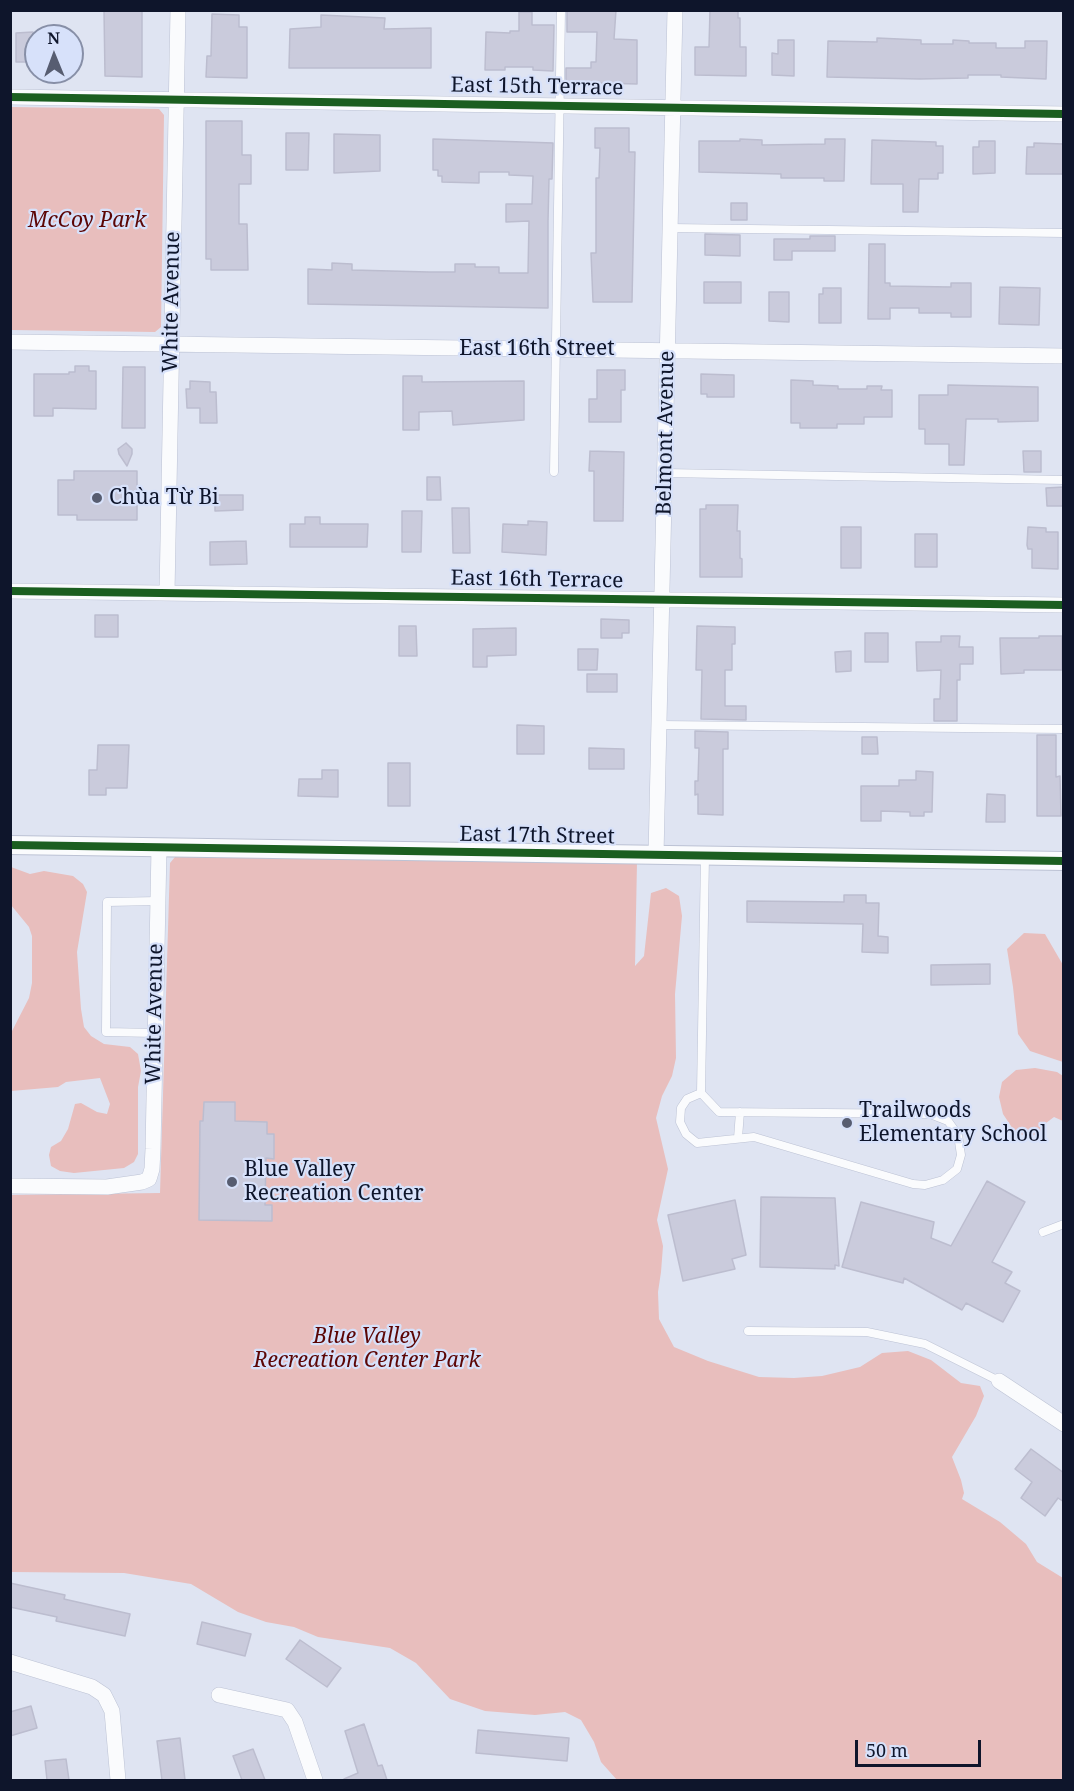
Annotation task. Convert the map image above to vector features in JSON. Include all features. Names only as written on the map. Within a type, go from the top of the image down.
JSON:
[{"type":"street","name":"White Avenue","points":[[167,593],[178,10]]},
{"type":"street","name":"Belmont Avenue","points":[[657,855],[675,10]]},
{"type":"street","name":"East 15th Terrace","points":[[10,97],[1064,114]]},
{"type":"street","name":"East 16th Street","points":[[10,342],[171,346],[1064,356]]},
{"type":"street","name":"East 16th Terrace","points":[[10,591],[1064,605]]},
{"type":"street","name":"East 17th Street","points":[[10,845],[1064,861]]},
{"type":"street","name":"White Avenue","points":[[10,1186],[106,1186],[142,1182],[148,1179],[152,1169],[153,1149],[159,848]]},
{"type":"street","points":[[999,1381],[1064,1424]]},
{"type":"street","points":[[10,1662],[92,1687],[104,1695],[112,1711],[118,1780]]},
{"type":"street","points":[[219,1695],[287,1710],[295,1722],[315,1780]]},
{"type":"lane","points":[[554,472],[561,10]]},
{"type":"lane","points":[[670,228],[1064,233]]},
{"type":"lane","points":[[665,473],[1064,480]]},
{"type":"lane","points":[[660,725],[1064,729]]},
{"type":"lane","points":[[701,1093],[687,1099],[681,1108],[680,1122],[686,1134],[697,1143],[754,1137],[913,1184],[925,1185],[942,1180],[957,1170],[961,1155],[958,1135],[948,1121],[930,1114],[719,1112],[701,1093],[705,856]]},
{"type":"lane","points":[[155,1033],[106,1032],[107,902],[158,901]]},
{"type":"lane","points":[[738,1138],[740,1112]]},
{"type":"lane","points":[[1043,1232],[1064,1224]]},
{"type":"lane","points":[[748,1331],[867,1332],[925,1344],[999,1381]]},
{"type":"green space","name":"McCoy Park","points":[[11,107],[159,109],[164,115],[161,327],[155,332],[11,330]]},
{"type":"green space","name":"Blue Valley Recreation Center Park","points":[[175,857],[637,862],[635,966],[644,956],[651,893],[666,888],[679,896],[682,916],[675,994],[676,1058],[672,1076],[662,1096],[656,1118],[668,1169],[657,1220],[663,1246],[658,1292],[659,1319],[674,1347],[708,1361],[759,1377],[822,1376],[860,1367],[882,1353],[908,1351],[931,1360],[961,1383],[980,1386],[984,1396],[976,1416],[952,1457],[961,1480],[964,1493],[962,1499],[1000,1522],[1026,1544],[1037,1562],[1063,1578],[1063,1780],[617,1780],[601,1762],[594,1742],[581,1720],[565,1712],[535,1715],[485,1711],[450,1699],[416,1663],[390,1648],[318,1637],[294,1627],[266,1622],[238,1612],[191,1584],[124,1573],[11,1572],[10,1195],[160,1193],[170,863]]},
{"type":"green space","points":[[11,867],[30,874],[44,871],[73,876],[83,884],[87,892],[77,952],[84,1027],[91,1036],[104,1044],[130,1047],[138,1054],[141,1071],[138,1087],[138,1154],[134,1162],[124,1168],[74,1173],[60,1171],[51,1166],[49,1155],[51,1147],[61,1141],[68,1129],[75,1104],[81,1103],[97,1112],[107,1114],[110,1104],[100,1078],[66,1082],[58,1087],[11,1091],[11,1033],[29,998],[32,983],[32,936],[29,927],[11,905]]},
{"type":"green space","points":[[1024,933],[1045,934],[1063,965],[1063,1062],[1030,1051],[1018,1034],[1007,949]]},
{"type":"green space","points":[[1035,1068],[1057,1072],[1063,1076],[1063,1121],[1054,1117],[1046,1123],[1040,1133],[1031,1136],[1022,1135],[1013,1129],[1003,1114],[999,1097],[1002,1082],[1016,1070]]},
{"type":"building","points":[[104,10],[142,10],[142,77],[105,76]]},
{"type":"building","points":[[616,10],[614,39],[637,40],[637,84],[566,82],[566,68],[591,68],[591,62],[596,62],[597,32],[567,32],[567,11]]},
{"type":"building","points":[[710,10],[738,10],[740,47],[746,47],[746,76],[695,75],[695,47],[709,47]]},
{"type":"building","points":[[519,12],[532,12],[532,25],[554,25],[553,71],[533,70],[533,67],[485,70],[486,32],[519,31]]},
{"type":"building","points":[[212,14],[239,15],[239,27],[247,27],[247,78],[206,77],[207,56],[211,56]]},
{"type":"building","points":[[321,15],[385,18],[384,29],[431,28],[431,68],[289,68],[290,29],[321,27]]},
{"type":"building","points":[[16,33],[24,33],[24,62],[16,62]]},
{"type":"building","points":[[877,38],[921,40],[921,44],[953,44],[953,40],[969,41],[969,43],[996,43],[996,48],[1025,48],[1025,41],[1047,41],[1046,79],[1001,77],[1001,75],[920,79],[827,77],[828,41],[877,42]]},
{"type":"building","points":[[778,40],[794,40],[794,76],[772,75],[772,53],[778,54]]},
{"type":"building","points":[[206,121],[242,121],[242,155],[251,155],[251,184],[239,184],[239,224],[247,224],[248,270],[211,270],[211,259],[206,259]]},
{"type":"building","points":[[595,128],[629,128],[629,152],[635,152],[632,302],[593,302],[591,253],[596,253],[596,178],[599,178],[600,148],[595,148]]},
{"type":"building","points":[[286,133],[309,133],[308,170],[286,170]]},
{"type":"building","points":[[334,134],[380,135],[380,171],[334,173]]},
{"type":"building","points":[[433,139],[553,143],[552,179],[549,179],[548,308],[308,304],[308,269],[332,270],[332,263],[352,264],[352,270],[429,272],[455,272],[455,264],[475,264],[475,267],[499,267],[499,273],[528,273],[529,221],[506,222],[506,204],[532,204],[533,176],[509,175],[509,172],[479,172],[479,183],[442,182],[442,176],[438,176],[438,170],[433,170]]},
{"type":"building","points":[[740,139],[762,140],[762,145],[825,144],[825,139],[845,139],[844,181],[824,181],[824,178],[781,178],[781,174],[699,172],[699,141],[740,141]]},
{"type":"building","points":[[872,140],[936,142],[936,146],[943,146],[943,173],[938,173],[938,179],[919,179],[918,212],[903,212],[903,184],[871,184]]},
{"type":"building","points":[[979,141],[995,141],[995,173],[973,174],[973,147],[979,147]]},
{"type":"building","points":[[1034,143],[1064,144],[1064,174],[1026,174],[1027,147],[1034,147]]},
{"type":"building","points":[[731,203],[747,203],[747,220],[731,220]]},
{"type":"building","points":[[705,234],[740,235],[740,256],[705,255]]},
{"type":"building","points":[[810,236],[835,236],[835,251],[792,251],[792,260],[774,260],[774,239],[810,239]]},
{"type":"building","points":[[869,244],[885,244],[885,283],[890,283],[890,286],[951,287],[951,283],[971,283],[971,317],[951,317],[951,313],[919,313],[919,308],[890,308],[890,319],[868,319]]},
{"type":"building","points":[[704,282],[741,282],[741,303],[704,303]]},
{"type":"building","points":[[1000,287],[1040,288],[1039,325],[999,324]]},
{"type":"building","points":[[823,288],[841,288],[841,323],[819,323],[819,294],[823,294]]},
{"type":"building","points":[[769,292],[789,292],[789,322],[769,321]]},
{"type":"building","points":[[75,366],[89,366],[89,371],[96,371],[96,409],[53,408],[53,416],[34,416],[34,374],[69,374],[69,372],[75,372]]},
{"type":"building","points":[[123,367],[145,367],[145,428],[122,428]]},
{"type":"building","points":[[597,370],[625,370],[625,390],[621,390],[621,422],[589,422],[589,399],[597,399]]},
{"type":"building","points":[[701,374],[734,375],[734,397],[707,397],[707,394],[701,394]]},
{"type":"building","points":[[403,376],[422,376],[422,382],[524,381],[524,420],[453,425],[452,411],[419,412],[419,430],[403,430]]},
{"type":"building","points":[[791,380],[813,381],[813,385],[838,386],[838,389],[867,389],[867,386],[882,386],[881,390],[892,390],[892,417],[864,417],[864,424],[837,424],[837,428],[800,428],[800,423],[791,423]]},
{"type":"building","points":[[190,381],[210,382],[210,392],[216,392],[217,423],[200,423],[200,408],[187,408],[186,389],[190,389]]},
{"type":"building","points":[[948,385],[1038,387],[1038,421],[998,422],[998,419],[966,419],[964,465],[949,465],[949,444],[925,444],[925,429],[919,429],[919,395],[948,395]]},
{"type":"building","points":[[126,443],[132,449],[127,466],[118,449]]},
{"type":"building","points":[[590,451],[624,452],[623,521],[594,521],[594,471],[589,471]]},
{"type":"building","points":[[1023,451],[1041,451],[1041,472],[1024,472]]},
{"type":"building","name":"Chùa Từ Bi","points":[[74,471],[137,471],[137,520],[77,520],[77,515],[58,515],[58,480],[74,480]]},
{"type":"building","points":[[427,477],[440,477],[441,500],[427,500]]},
{"type":"building","points":[[1064,487],[1064,506],[1047,506],[1046,488]]},
{"type":"building","points":[[215,495],[243,495],[243,510],[215,511]]},
{"type":"building","points":[[706,505],[738,505],[737,531],[740,531],[742,577],[700,577],[700,509],[706,509]]},
{"type":"building","points":[[452,508],[469,508],[470,553],[453,553]]},
{"type":"building","points":[[402,511],[422,511],[421,552],[402,552]]},
{"type":"building","points":[[305,517],[320,517],[320,524],[368,524],[367,547],[290,547],[290,524],[305,524]]},
{"type":"building","points":[[528,521],[547,522],[546,555],[502,552],[503,524],[528,525]]},
{"type":"building","points":[[841,527],[861,527],[861,568],[841,568]]},
{"type":"building","points":[[1028,527],[1046,528],[1046,532],[1058,532],[1058,569],[1032,568],[1032,549],[1028,549],[1027,545]]},
{"type":"building","points":[[915,534],[937,534],[937,567],[915,567]]},
{"type":"building","points":[[246,541],[247,564],[210,565],[210,542]]},
{"type":"building","points":[[95,615],[118,615],[118,637],[95,637]]},
{"type":"building","points":[[601,619],[629,620],[629,633],[622,633],[622,638],[601,638]]},
{"type":"building","points":[[399,626],[416,626],[417,656],[399,656]]},
{"type":"building","points":[[697,626],[735,627],[735,644],[732,644],[732,670],[725,670],[725,706],[746,706],[746,720],[701,719],[702,670],[696,670]]},
{"type":"building","points":[[516,628],[516,655],[487,656],[487,667],[473,667],[473,629]]},
{"type":"building","points":[[865,633],[888,633],[888,662],[865,662]]},
{"type":"building","points":[[941,636],[960,636],[959,647],[973,647],[973,664],[960,664],[960,680],[957,680],[957,721],[934,721],[934,699],[940,699],[941,670],[917,671],[916,642],[941,642]]},
{"type":"building","points":[[1039,636],[1062,636],[1062,670],[1024,670],[1024,673],[1001,674],[1000,638],[1039,638]]},
{"type":"building","points":[[578,649],[598,649],[597,670],[578,670]]},
{"type":"building","points":[[851,651],[851,671],[836,672],[835,652]]},
{"type":"building","points":[[587,674],[617,674],[617,692],[587,692]]},
{"type":"building","points":[[517,725],[544,726],[544,754],[517,754]]},
{"type":"building","points":[[695,731],[728,732],[728,749],[723,749],[723,815],[698,814],[698,794],[695,795],[695,781],[698,781],[699,748],[695,748]]},
{"type":"building","points":[[1037,735],[1056,735],[1056,777],[1060,776],[1061,816],[1037,816]]},
{"type":"building","points":[[862,737],[877,737],[878,754],[862,754]]},
{"type":"building","points":[[98,745],[129,745],[127,788],[106,788],[106,795],[89,795],[89,770],[97,770]]},
{"type":"building","points":[[589,748],[624,749],[624,769],[589,769]]},
{"type":"building","points":[[388,763],[410,763],[410,806],[388,806]]},
{"type":"building","points":[[322,770],[338,770],[338,797],[298,796],[299,779],[322,779]]},
{"type":"building","points":[[916,771],[933,772],[932,812],[924,812],[924,816],[910,816],[910,812],[881,811],[881,821],[861,821],[861,786],[899,786],[899,780],[916,780]]},
{"type":"building","points":[[987,794],[1005,795],[1005,822],[986,822]]},
{"type":"building","points":[[844,895],[866,895],[866,903],[879,903],[878,936],[888,937],[888,953],[862,952],[863,924],[747,922],[747,901],[844,902]]},
{"type":"building","points":[[990,964],[990,984],[931,985],[931,965]]},
{"type":"building","name":"Blue Valley Recreation Center","points":[[204,1102],[235,1102],[235,1121],[267,1122],[267,1134],[274,1134],[274,1159],[266,1158],[265,1205],[272,1205],[272,1221],[199,1220],[200,1121],[203,1121]]},
{"type":"building","points":[[987,1181],[1025,1202],[992,1262],[1012,1272],[1005,1283],[1020,1291],[1003,1322],[966,1303],[962,1310],[904,1278],[903,1283],[842,1267],[861,1202],[934,1222],[931,1238],[951,1246]]},
{"type":"building","points":[[761,1197],[835,1198],[839,1266],[835,1265],[835,1269],[760,1267]]},
{"type":"building","points":[[735,1200],[746,1255],[732,1259],[735,1269],[683,1281],[668,1215]]},
{"type":"building","points":[[1031,1449],[1064,1473],[1064,1502],[1058,1498],[1045,1516],[1021,1498],[1032,1482],[1015,1469]]},
{"type":"building","points":[[10,1583],[65,1595],[64,1599],[130,1614],[125,1636],[56,1621],[57,1617],[10,1607]]},
{"type":"building","points":[[202,1622],[251,1634],[245,1656],[197,1644]]},
{"type":"building","points":[[300,1640],[341,1668],[327,1687],[286,1659]]},
{"type":"building","points":[[31,1706],[37,1728],[10,1736],[10,1712]]},
{"type":"building","points":[[364,1724],[378,1766],[382,1765],[387,1780],[344,1780],[358,1773],[345,1731]]},
{"type":"building","points":[[478,1730],[569,1738],[567,1761],[476,1753]]},
{"type":"building","points":[[180,1738],[185,1780],[162,1780],[157,1741]]},
{"type":"building","points":[[253,1749],[265,1780],[242,1780],[233,1756]]},
{"type":"building","points":[[66,1759],[69,1780],[47,1780],[45,1761]]},
{"type":"cycle path","points":[[10,97],[1064,114]]},
{"type":"cycle path","points":[[10,591],[1064,605]]},
{"type":"cycle path","points":[[10,845],[1064,861]]},
{"type":"place","name":"Chùa Từ Bi","points":[[97,498]]},
{"type":"place","name":"Trailwoods Elementary School","points":[[847,1123]]},
{"type":"place","name":"Blue Valley Recreation Center","points":[[232,1182]]}]
